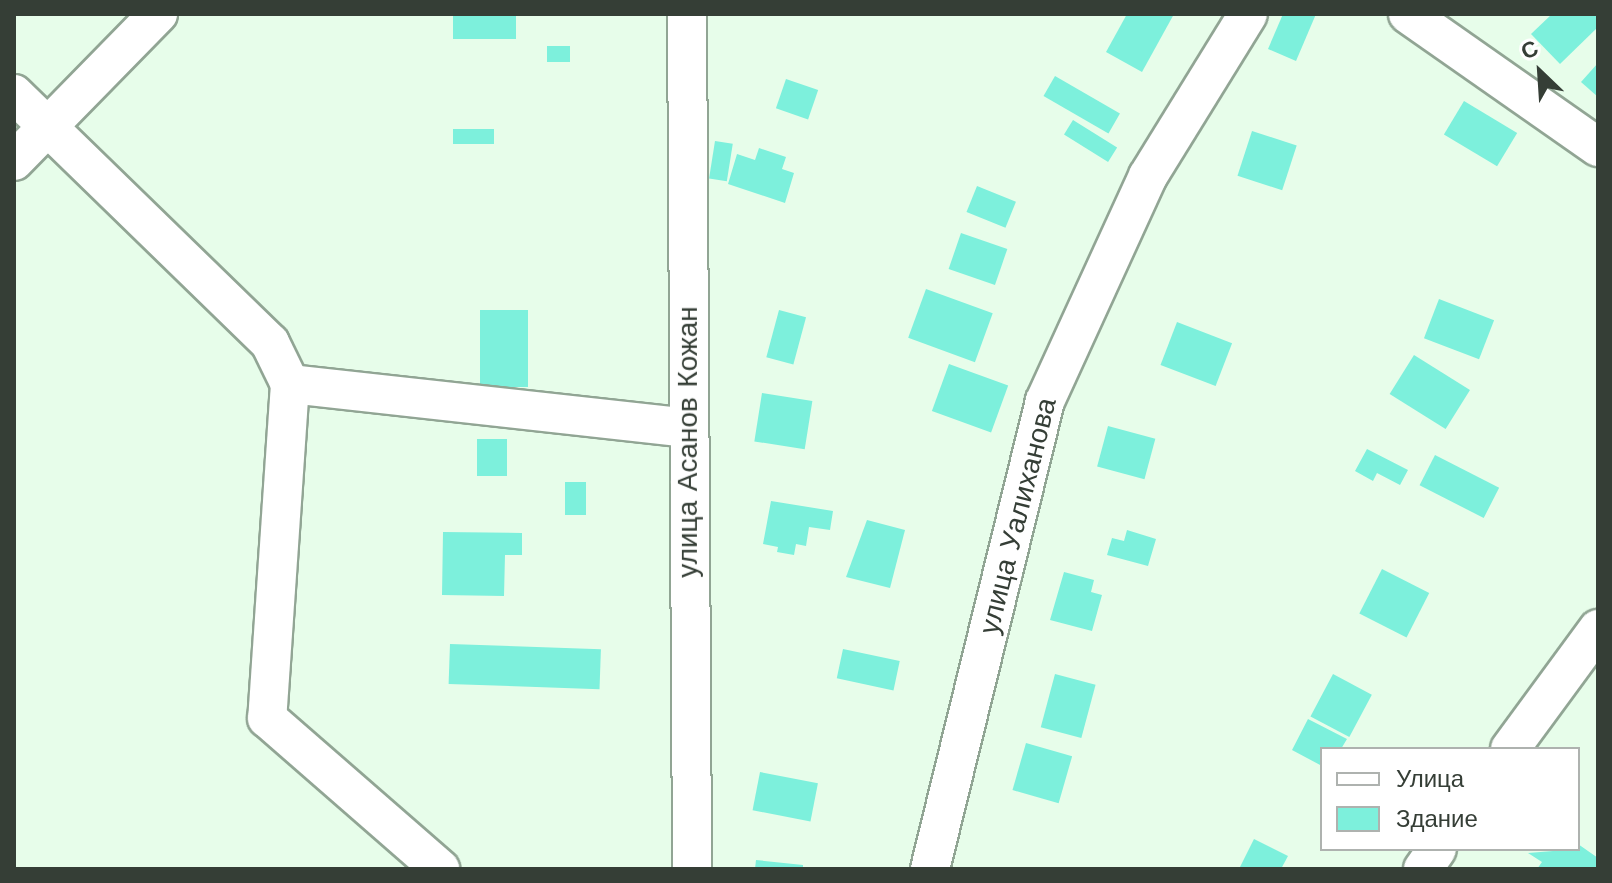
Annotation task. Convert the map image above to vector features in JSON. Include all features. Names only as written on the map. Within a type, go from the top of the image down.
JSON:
[{"type":"street","points":[[14,161],[158,14]]},
{"type":"street","name":"улица Асанов Кожан","points":[[687,14],[686,428],[692,869]]},
{"type":"street","name":"улица Уалиханова","points":[[930,869],[1045,401],[1148,176],[1248,14]]},
{"type":"street","points":[[1408,14],[1598,147]]},
{"type":"street","points":[[14,94],[270,343],[290,384],[267,718],[440,869]]},
{"type":"street","points":[[290,384],[686,428]]},
{"type":"street","points":[[1511,747],[1598,629]]},
{"type":"street","points":[[1423,869],[1436,851]]},
{"type":"building","points":[[453,14],[516,14],[516,39],[453,39]]},
{"type":"building","points":[[1127,14],[1174,14],[1142,72],[1106,52]]},
{"type":"building","points":[[1283,14],[1316,14],[1296,61],[1268,49]]},
{"type":"building","points":[[1552,14],[1598,14],[1598,27],[1560,64],[1531,34]]},
{"type":"building","points":[[547,46],[570,46],[570,62],[547,62]]},
{"type":"building","points":[[1598,63],[1598,97],[1581,82]]},
{"type":"building","points":[[1055,76],[1120,114],[1108,133],[1044,96]]},
{"type":"building","points":[[786,79],[818,90],[808,119],[776,108]]},
{"type":"building","points":[[1464,101],[1517,133],[1497,166],[1444,134]]},
{"type":"building","points":[[1073,120],[1117,148],[1108,162],[1064,134]]},
{"type":"building","points":[[453,129],[494,129],[494,144],[453,144]]},
{"type":"building","points":[[1252,131],[1297,146],[1282,190],[1237,176]]},
{"type":"building","points":[[715,141],[733,144],[727,181],[709,179]]},
{"type":"building","points":[[759,148],[786,157],[782,169],[794,173],[785,203],[728,184],[737,154],[755,160]]},
{"type":"building","points":[[977,186],[1016,202],[1005,228],[967,212]]},
{"type":"building","points":[[961,233],[1007,249],[995,285],[949,269]]},
{"type":"building","points":[[926,289],[993,313],[975,362],[908,338]]},
{"type":"building","points":[[1439,299],[1494,320],[1479,359],[1424,338]]},
{"type":"building","points":[[480,310],[528,310],[528,387],[480,387]]},
{"type":"building","points":[[779,310],[806,317],[793,365],[766,357]]},
{"type":"building","points":[[1177,322],[1232,343],[1216,386],[1161,365]]},
{"type":"building","points":[[1414,355],[1470,390],[1446,429],[1390,394]]},
{"type":"building","points":[[949,364],[1008,386],[991,433],[932,411]]},
{"type":"building","points":[[762,393],[812,401],[805,449],[754,441]]},
{"type":"building","points":[[1108,426],[1155,439],[1144,479],[1097,467]]},
{"type":"building","points":[[477,439],[507,439],[507,476],[477,476]]},
{"type":"building","points":[[1367,449],[1408,470],[1400,485],[1377,473],[1373,481],[1355,471]]},
{"type":"building","points":[[1435,455],[1499,488],[1484,518],[1420,485]]},
{"type":"building","points":[[565,482],[586,482],[586,515],[565,515]]},
{"type":"building","points":[[771,501],[833,511],[830,530],[809,527],[806,546],[796,544],[794,555],[777,552],[778,547],[763,544]]},
{"type":"building","points":[[867,520],[905,530],[890,588],[846,577]]},
{"type":"building","points":[[1127,530],[1156,539],[1148,566],[1107,555],[1112,538],[1124,541]]},
{"type":"building","points":[[443,532],[522,533],[522,555],[505,555],[504,596],[442,595]]},
{"type":"building","points":[[1382,569],[1429,593],[1407,638],[1359,614]]},
{"type":"building","points":[[1064,572],[1094,580],[1091,592],[1102,595],[1092,631],[1050,620]]},
{"type":"building","points":[[450,644],[601,649],[600,689],[449,684]]},
{"type":"building","points":[[843,649],[900,661],[893,690],[837,678]]},
{"type":"building","points":[[1055,674],[1096,685],[1081,738],[1041,727]]},
{"type":"building","points":[[1333,674],[1372,695],[1349,737],[1310,716]]},
{"type":"building","points":[[1308,719],[1347,739],[1342,747],[1320,747],[1320,765],[1292,750]]},
{"type":"building","points":[[1026,743],[1072,756],[1059,803],[1012,790]]},
{"type":"building","points":[[760,772],[818,783],[810,822],[753,810]]},
{"type":"building","points":[[1254,839],[1288,856],[1281,869],[1239,869]]},
{"type":"building","points":[[1580,845],[1598,858],[1598,869],[1537,869],[1542,862],[1528,853],[1580,851]]},
{"type":"building","points":[[756,860],[803,865],[803,869],[755,869]]}]
